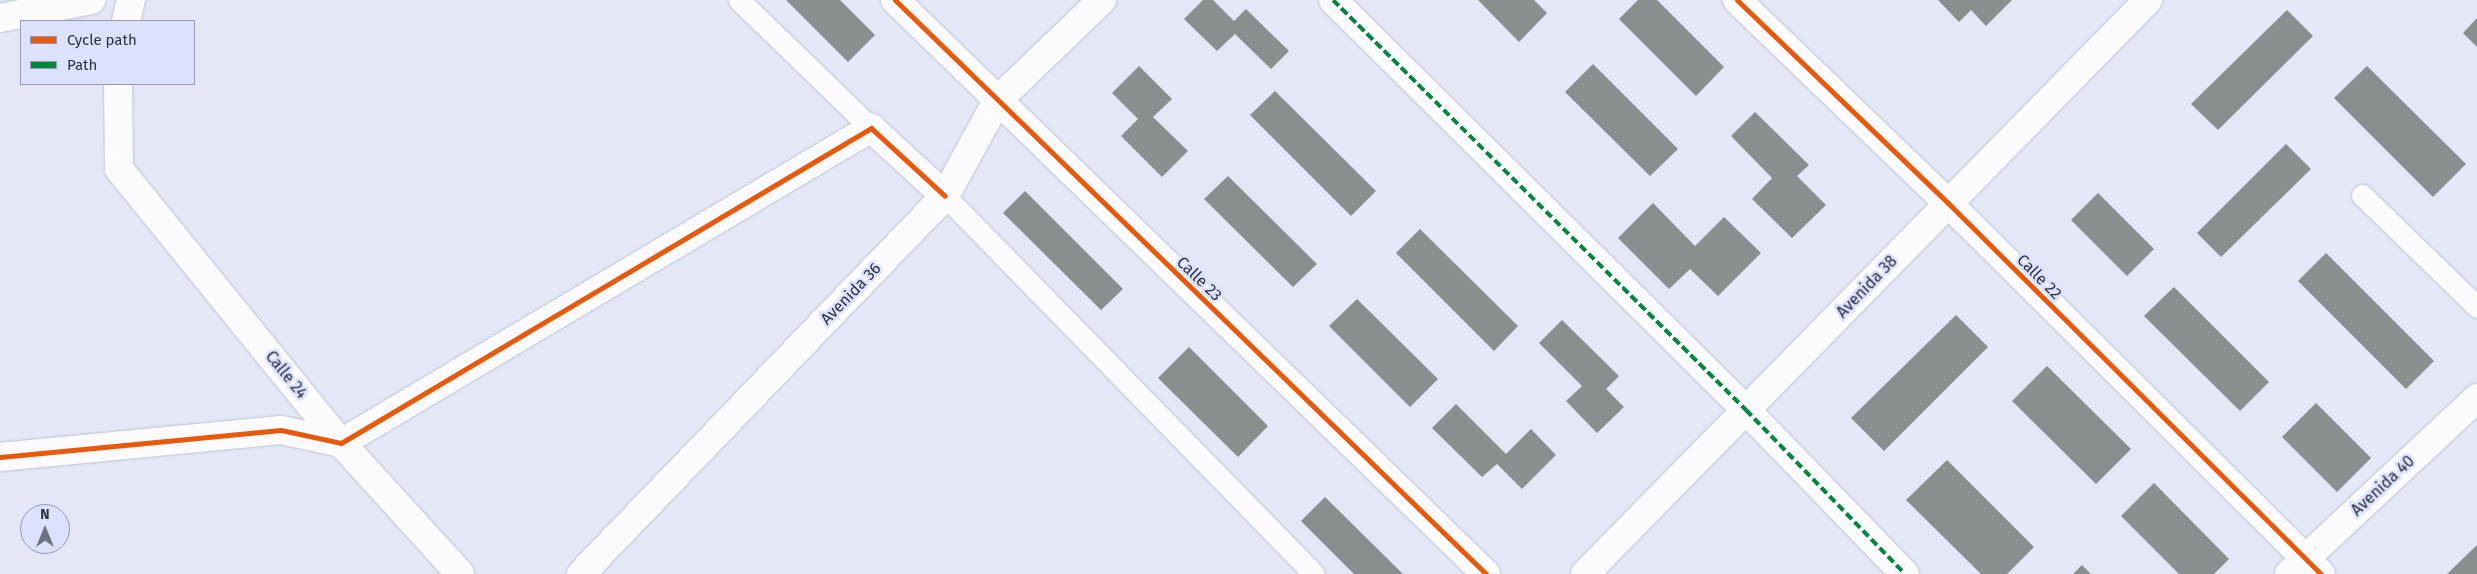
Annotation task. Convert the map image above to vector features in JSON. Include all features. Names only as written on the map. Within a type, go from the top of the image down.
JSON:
[{"type":"street","points":[[0,18],[91,0]]},
{"type":"street","points":[[126,20],[131,0]]},
{"type":"street","name":"Calle 23","points":[[895,0],[1486,574]]},
{"type":"street","name":"Avenida 36","points":[[581,574],[945,196],[997,101],[1102,0]]},
{"type":"street","points":[[1333,0],[1746,410],[1905,574]]},
{"type":"street","name":"Calle 22","points":[[1737,0],[1948,203],[2305,569]]},
{"type":"street","name":"Avenida 38","points":[[1585,574],[2148,0]]},
{"type":"street","name":"Calle 24","points":[[118,85],[119,169],[341,443],[460,574]]},
{"type":"street","points":[[0,457],[281,430],[341,443],[871,128],[945,196]]},
{"type":"street","name":"Avenida 40","points":[[2305,569],[2477,398]]},
{"type":"lane","points":[[738,0],[871,128]]},
{"type":"lane","points":[[2362,195],[2477,307]]},
{"type":"lane","points":[[945,196],[1314,574]]},
{"type":"building","points":[[786,0],[840,0],[875,35],[848,62]]},
{"type":"building","points":[[1203,0],[1213,0],[1234,21],[1246,9],[1289,51],[1271,69],[1235,34],[1217,51],[1184,19]]},
{"type":"building","points":[[1478,0],[1534,0],[1547,13],[1519,42]]},
{"type":"building","points":[[1638,0],[1657,0],[1724,67],[1696,96],[1619,19]]},
{"type":"building","points":[[1938,0],[2012,0],[1986,26],[1971,10],[1959,22]]},
{"type":"building","points":[[2287,10],[2313,36],[2218,130],[2191,104]]},
{"type":"building","points":[[2477,18],[2477,47],[2463,33]]},
{"type":"building","points":[[1593,64],[1678,149],[1650,176],[1565,92]]},
{"type":"building","points":[[1139,66],[1172,99],[1153,117],[1188,151],[1162,177],[1121,136],[1138,119],[1112,93]]},
{"type":"building","points":[[2367,66],[2466,164],[2433,197],[2334,98]]},
{"type":"building","points":[[1275,91],[1376,191],[1351,216],[1250,115]]},
{"type":"building","points":[[1755,112],[1809,165],[1797,176],[1826,205],[1792,238],[1752,199],[1772,178],[1731,136]]},
{"type":"building","points":[[2286,144],[2311,169],[2221,257],[2197,233]]},
{"type":"building","points":[[1228,176],[1317,264],[1293,287],[1204,199]]},
{"type":"building","points":[[1025,191],[1123,289],[1101,310],[1003,213]]},
{"type":"building","points":[[2098,193],[2154,249],[2127,276],[2071,220]]},
{"type":"building","points":[[1653,203],[1695,246],[1724,217],[1761,253],[1718,296],[1690,269],[1669,289],[1618,238]]},
{"type":"building","points":[[1420,229],[1518,326],[1494,351],[1396,253]]},
{"type":"building","points":[[2326,253],[2434,361],[2406,389],[2298,281]]},
{"type":"building","points":[[2174,287],[2269,382],[2240,411],[2144,316]]},
{"type":"building","points":[[1357,299],[1438,379],[1410,407],[1329,326]]},
{"type":"building","points":[[1956,315],[1988,347],[1884,451],[1851,418]]},
{"type":"building","points":[[1562,320],[1619,376],[1606,389],[1624,407],[1597,433],[1566,401],[1582,386],[1539,343]]},
{"type":"building","points":[[1189,347],[1268,426],[1238,457],[1158,378]]},
{"type":"building","points":[[2047,366],[2131,449],[2096,484],[2012,401]]},
{"type":"building","points":[[2316,403],[2371,458],[2337,492],[2282,437]]},
{"type":"building","points":[[1456,404],[1506,454],[1531,429],[1556,455],[1522,489],[1497,464],[1482,477],[1432,428]]},
{"type":"building","points":[[1947,460],[2034,547],[2007,574],[1981,574],[1906,500]]},
{"type":"building","points":[[2154,483],[2229,559],[2214,574],[2179,574],[2121,516]]},
{"type":"building","points":[[1325,497],[1403,574],[1354,574],[1301,521]]},
{"type":"building","points":[[2477,545],[2477,574],[2447,574]]},
{"type":"building","points":[[2082,565],[2091,574],[2073,574]]},
{"type":"marked path","points":[[1333,0],[1746,410],[1905,574]]},
{"type":"cycle path","points":[[895,0],[1486,574]]},
{"type":"cycle path","points":[[1737,0],[1948,203],[2321,574]]},
{"type":"cycle path","points":[[0,457],[281,430],[341,443],[871,128],[945,196]]}]
